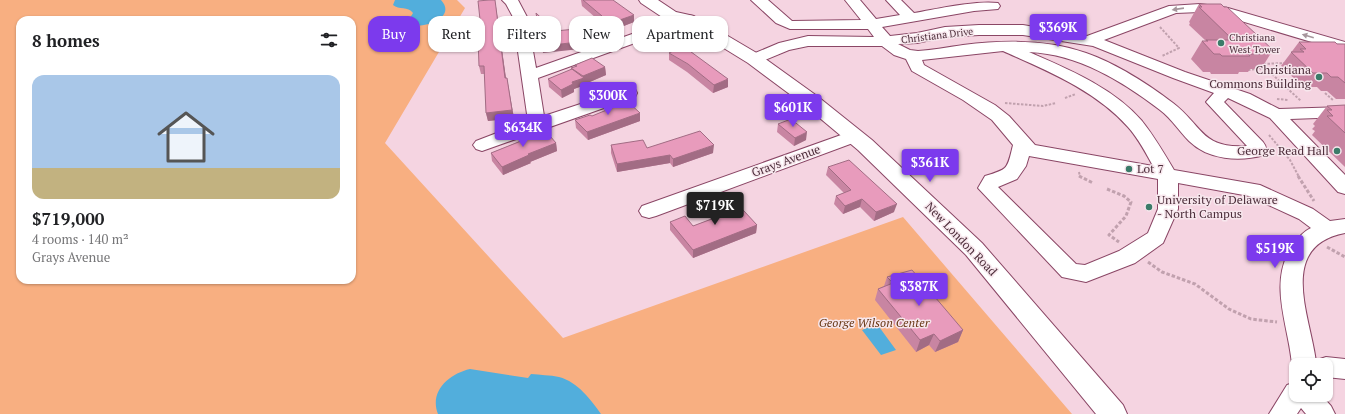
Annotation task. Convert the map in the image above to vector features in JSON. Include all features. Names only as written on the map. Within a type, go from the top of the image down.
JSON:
[{"type":"main road","name":"New London Road","points":[[647,0],[671,16]]},
{"type":"main road","name":"New London Road","points":[[666,0],[683,11],[686,16]]},
{"type":"main road","name":"New London Road","points":[[728,43],[754,59],[810,100],[855,136],[974,249],[1113,414]]},
{"type":"street","points":[[509,0],[512,2],[520,17],[528,76],[537,124]]},
{"type":"street","points":[[758,0],[774,12],[782,23],[790,25],[872,24],[990,3],[1008,38],[1057,70],[1089,87],[1118,108],[1135,124],[1153,149],[1168,175],[1168,208],[1156,238],[1127,257],[1086,274],[1070,271],[988,188],[992,181],[1010,175],[1017,166],[1022,145]]},
{"type":"street","points":[[852,0],[886,41],[896,50],[913,56],[994,46],[1008,38],[1039,47],[1073,54],[1108,69],[1155,98],[1177,115],[1190,133],[1205,145],[1219,150],[1257,151],[1257,146],[1215,102],[1225,91]]},
{"type":"street","points":[[893,0],[911,18]]},
{"type":"street","points":[[1089,40],[1151,17],[1174,10],[1187,8],[1223,11],[1345,47]]},
{"type":"street","name":"Christiana Drive","points":[[754,59],[784,46],[808,41],[886,41],[945,32],[979,30],[1008,38],[1049,33],[1089,40],[1179,75],[1244,98],[1276,114],[1345,187]]},
{"type":"street","points":[[528,76],[632,39]]},
{"type":"street","points":[[913,56],[914,62],[918,68],[1000,117],[1018,137],[1022,145],[1029,150],[1253,190],[1306,214],[1330,227]]},
{"type":"street","points":[[482,145],[537,124],[629,93]]},
{"type":"street","name":"Christiana Drive","points":[[1276,114],[1341,108]]},
{"type":"street","name":"Grays Avenue","points":[[649,211],[855,136]]},
{"type":"street","points":[[1304,358],[1304,352],[1293,308],[1292,272],[1299,252],[1311,237],[1330,227]]},
{"type":"street","points":[[1333,368],[1345,369]]},
{"type":"street","points":[[1282,414],[1290,402]]},
{"type":"street","points":[[1311,402],[1322,414]]},
{"type":"path","points":[[1291,63],[1261,64],[1303,103]]},
{"type":"path","points":[[1248,70],[1267,68]]},
{"type":"path","points":[[1326,93],[1341,108]]},
{"type":"path","points":[[1001,104],[1016,103],[1044,107],[1056,103]]},
{"type":"path","points":[[1267,133],[1290,160],[1302,183],[1330,227]]},
{"type":"path","points":[[1107,189],[1124,196],[1131,202],[1129,210],[1121,224],[1109,235],[1121,244]]},
{"type":"path","points":[[1144,259],[1162,272],[1196,284],[1229,309],[1240,314],[1251,318],[1280,322],[1297,327]]},
{"type":"green space","name":"George Wilson Center","points":[[0,0],[457,0],[465,8],[460,16],[428,16],[428,52],[439,52],[385,143],[563,338],[903,217],[1072,414],[0,414]]},
{"type":"water","points":[[395,0],[441,0],[445,6],[445,12],[442,16],[428,16],[428,24],[420,25],[420,16],[411,16],[413,13],[411,11],[393,5]]},
{"type":"water","points":[[877,324],[896,350],[881,355],[862,330]]},
{"type":"water","points":[[470,369],[528,378],[531,374],[549,375],[566,379],[578,387],[588,397],[601,414],[438,414],[436,398],[443,385],[448,379],[462,371]]},
{"type":"building","points":[[495,0],[497,16],[493,16],[493,52],[502,52],[505,78],[507,78],[512,110],[486,113],[484,66],[479,66],[478,52],[485,52],[485,16],[480,16],[478,1]]},
{"type":"building","points":[[583,0],[613,0],[634,15],[624,18],[624,16],[602,16]]},
{"type":"building","points":[[1199,4],[1221,4],[1224,7],[1227,7],[1273,50],[1256,50],[1260,54],[1248,54],[1250,56],[1222,56],[1220,54],[1214,54],[1202,41],[1233,40],[1199,7],[1202,7]]},
{"type":"building","points":[[561,30],[569,30],[569,43],[561,44]]},
{"type":"building","points":[[1299,42],[1335,42],[1337,44],[1345,44],[1345,83],[1338,77],[1331,77],[1327,73],[1313,73],[1291,52],[1304,52],[1300,49],[1306,49]]},
{"type":"building","points":[[691,52],[728,79],[714,85],[688,64],[669,53]]},
{"type":"building","points":[[592,58],[605,67],[583,76],[571,68],[577,66],[575,65]]},
{"type":"building","points":[[572,69],[584,78],[572,82],[573,84],[561,90],[548,79]]},
{"type":"building","points":[[626,100],[640,113],[587,132],[575,120],[590,115],[592,116],[614,107],[613,105]]},
{"type":"building","points":[[1345,105],[1345,133],[1327,116],[1333,116],[1327,110],[1332,110],[1327,106]]},
{"type":"building","points":[[791,119],[807,132],[795,138],[778,124]]},
{"type":"building","points":[[545,130],[556,143],[528,154],[529,155],[502,167],[491,153],[531,137],[530,135]]},
{"type":"building","points":[[700,131],[714,145],[673,159],[670,155],[617,164],[611,145],[643,140],[647,148]]},
{"type":"building","points":[[849,160],[897,204],[876,212],[862,199],[845,206],[836,196],[851,190],[828,167]]},
{"type":"building","points":[[731,197],[757,225],[693,250],[670,222],[685,216],[693,226],[725,214],[722,211],[726,209],[719,202]]},
{"type":"building","points":[[912,270],[963,330],[940,341],[934,334],[920,340],[878,289],[893,283],[887,277]]},
{"type":"place","name":"Christiana West Tower","points":[[1221,43]]},
{"type":"place","name":"Christiana Commons Building","points":[[1319,77]]},
{"type":"place","name":"George Read Hall","points":[[1337,151]]},
{"type":"place","name":"Lot 7","points":[[1129,169]]},
{"type":"place","name":"University of Delaware - North Campus","points":[[1149,207]]}]
